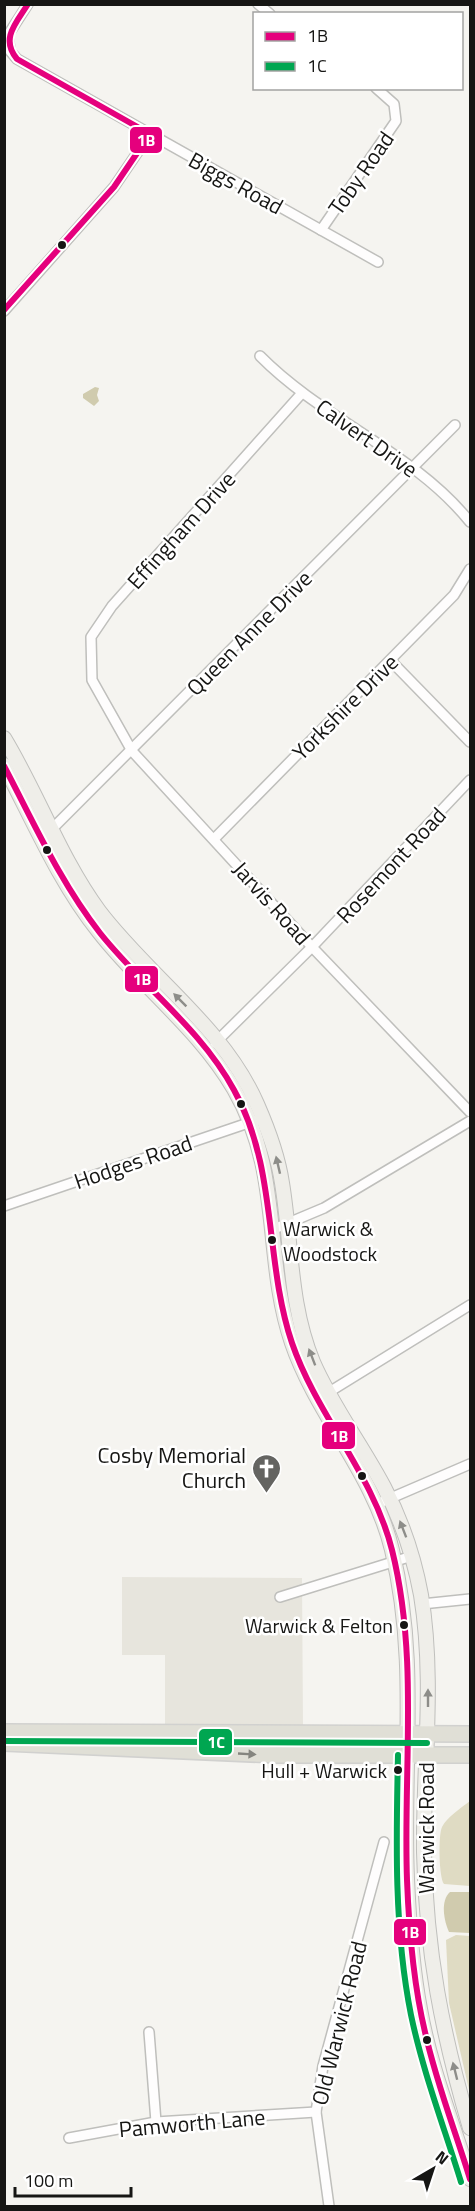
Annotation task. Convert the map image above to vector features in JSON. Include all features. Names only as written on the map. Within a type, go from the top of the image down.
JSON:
[{"type":"main road","name":"Warwick Road","points":[[4,738],[81,883],[113,928],[212,1045]]},
{"type":"main road","name":"Warwick Road","points":[[4,765],[70,891],[102,936],[242,1076],[256,1120],[282,1181],[280,1227],[283,1311],[292,1342],[306,1377],[384,1502],[408,1648],[407,1879],[411,1951],[420,2012],[432,2058],[471,2179]]},
{"type":"main road","name":"Warwick Road","points":[[280,1227],[296,1306],[312,1360],[412,1556],[422,1604],[429,1697],[424,1848],[432,1969],[471,2128]]},
{"type":"main road","points":[[4,1732],[471,1734]]},
{"type":"main road","points":[[4,1743],[276,1755],[471,1755]]},
{"type":"street","name":"Biggs Road","points":[[28,4],[11,27],[8,43],[17,59],[378,262]]},
{"type":"street","name":"Toby Road","points":[[321,230],[393,129],[396,113],[394,104],[378,90]]},
{"type":"street","points":[[4,311],[114,187],[150,134]]},
{"type":"street","name":"Calvert Drive","points":[[261,356],[302,393],[412,467],[471,522]]},
{"type":"street","name":"Effingham Drive","points":[[92,680],[92,637],[112,606],[302,393]]},
{"type":"street","name":"Queen Anne Drive","points":[[42,839],[454,425]]},
{"type":"street","name":"Yorkshire Drive","points":[[214,839],[454,596],[471,569]]},
{"type":"street","points":[[391,661],[471,742]]},
{"type":"street","name":"Jarvis Road","points":[[92,680],[132,751],[312,947],[471,1112]]},
{"type":"street","name":"Rosemont Road","points":[[212,1045],[312,947],[471,780]]},
{"type":"street","name":"Hodges Road","points":[[4,1206],[256,1120]]},
{"type":"street","points":[[280,1227],[324,1208],[471,1121]]},
{"type":"street","points":[[327,1390],[334,1389],[471,1305]]},
{"type":"street","points":[[384,1502],[471,1464]]},
{"type":"street","points":[[280,1597],[412,1556]]},
{"type":"street","points":[[422,1604],[471,1599]]},
{"type":"street","name":"Old Warwick Road","points":[[329,2206],[316,2112],[323,2066],[384,1842]]},
{"type":"street","points":[[149,2032],[156,2122]]},
{"type":"street","name":"Pamworth Lane","points":[[69,2138],[156,2122],[316,2112]]},
{"type":"shaded area","points":[[95,387],[99,388],[97,395],[99,401],[94,406],[83,398],[83,394]]},
{"type":"shaded area","points":[[122,1577],[302,1578],[303,1727],[165,1727],[165,1655],[122,1655]]},
{"type":"shaded area","points":[[470,1801],[470,1886],[444,1884],[440,1856],[442,1827],[451,1816]]},
{"type":"shaded area","points":[[450,1892],[470,1892],[470,1933],[449,1932],[444,1911],[447,1896]]},
{"type":"shaded area","points":[[456,1935],[470,1936],[470,2094],[449,2003],[446,1940]]},
{"type":"transit line","name":"1B","points":[[4,310],[114,187],[150,134],[17,59],[12,52],[10,38],[15,24],[28,4]]},
{"type":"transit line","name":"1B","points":[[4,766],[48,852],[86,914],[116,952],[205,1047],[234,1090],[248,1120],[258,1151],[277,1280],[292,1343],[303,1370],[359,1470],[383,1522],[392,1550],[400,1591],[408,1673],[406,1839],[410,1937],[415,1975],[429,2051],[470,2179]]},
{"type":"transit line","name":"1C","points":[[4,1741],[427,1743]]},
{"type":"transit line","name":"1C","points":[[398,1755],[397,1885],[405,1983],[421,2057],[461,2182]]},
{"type":"place","name":"Warwick & Woodstock","points":[[272,1240]]},
{"type":"place","name":"Cosby Memorial Church","points":[[267,1494]]},
{"type":"place","name":"Warwick & Felton","points":[[404,1625]]},
{"type":"place","name":"Hull + Warwick","points":[[398,1770]]}]
